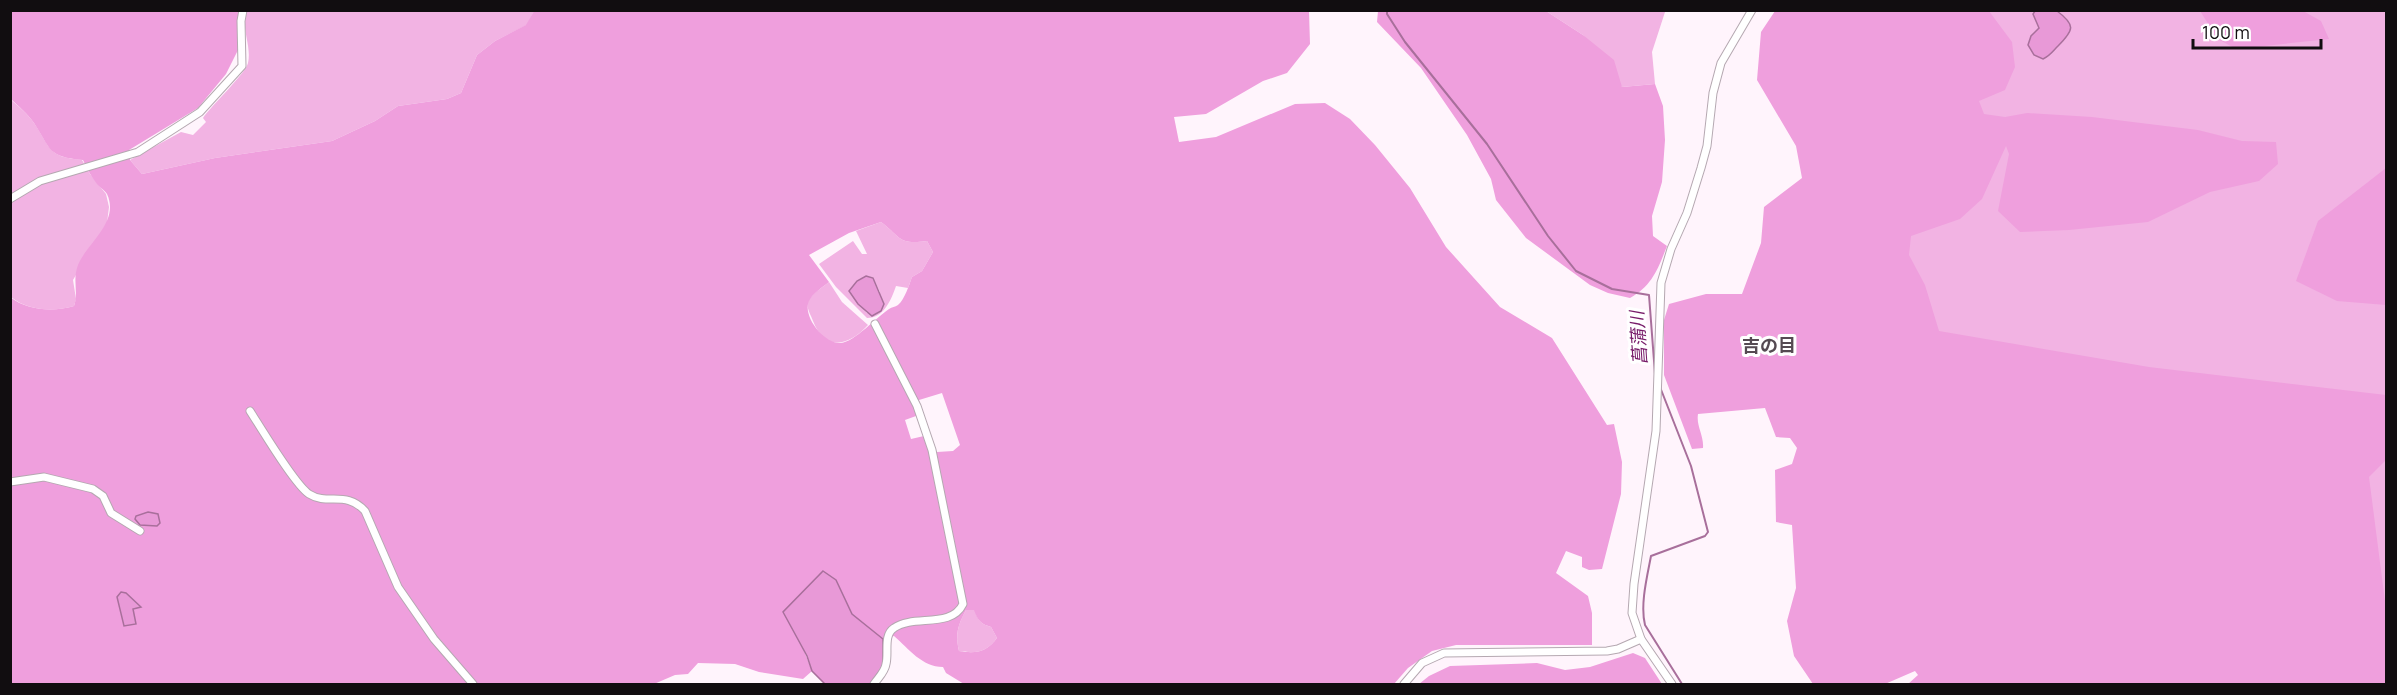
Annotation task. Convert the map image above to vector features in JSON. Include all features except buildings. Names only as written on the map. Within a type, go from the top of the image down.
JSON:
[{"type":"street","points":[[10,200],[40,181],[138,152],[200,112],[243,66],[241,21],[243,10]]},
{"type":"street","points":[[1672,684],[1641,639],[1632,614],[1656,431],[1661,283],[1671,249],[1687,213],[1707,146],[1713,93],[1721,63],[1752,10]]},
{"type":"street","points":[[874,684],[885,668],[888,634],[893,628],[908,622],[952,616],[960,612],[963,604],[932,450],[917,406],[875,324]]},
{"type":"street","points":[[250,411],[295,477],[310,494],[318,497],[345,498],[357,503],[365,511],[398,587],[434,639],[473,684]]},
{"type":"street","points":[[10,483],[44,477],[93,489],[103,496],[111,513],[140,531]]},
{"type":"street","points":[[1404,684],[1422,663],[1444,653],[1607,651],[1641,639]]},
{"type":"shaded area","points":[[1643,10],[1665,12],[1652,52],[1655,84],[1622,87],[1583,35],[1546,11]]},
{"type":"shaded area","points":[[11,11],[242,11],[239,48],[226,74],[198,108],[129,150],[130,160],[142,174],[215,158],[332,141],[375,121],[398,106],[447,99],[461,93],[477,55],[495,41],[526,25],[534,11],[1309,11],[1310,44],[1287,73],[1263,81],[1206,114],[1174,117],[1179,142],[1216,137],[1295,104],[1325,103],[1350,119],[1375,145],[1410,188],[1446,247],[1500,307],[1552,338],[1607,425],[1614,424],[1622,462],[1621,494],[1602,569],[1589,570],[1582,567],[1582,557],[1566,551],[1556,573],[1588,596],[1592,613],[1592,645],[1456,645],[1432,651],[1408,668],[1394,684],[964,684],[946,673],[943,667],[922,661],[894,636],[883,639],[852,614],[836,580],[801,643],[812,671],[803,679],[759,672],[735,664],[698,663],[688,674],[675,675],[654,684],[11,684],[10,297],[33,308],[58,309],[74,306],[78,265],[106,223],[110,204],[107,194],[95,181],[83,160],[63,157],[51,150],[32,120],[11,99]],"holes":[[[881,222],[905,241],[927,241],[933,252],[922,271],[912,277],[905,296],[898,305],[889,309],[846,342],[834,342],[816,328],[809,314],[810,298],[829,282],[809,255],[849,233]],[[942,393],[960,445],[953,451],[937,452],[927,443],[924,436],[911,439],[905,420],[916,416],[921,408],[919,400]],[[966,610],[974,610],[978,619],[991,627],[997,638],[981,651],[959,651],[957,635]]]},
{"type":"shaded area","points":[[247,11],[534,11],[527,25],[495,41],[477,55],[461,93],[447,99],[398,106],[375,121],[332,141],[215,158],[142,174],[130,160],[181,132],[193,135],[206,122],[203,118],[207,112],[246,68],[249,56],[245,24]]},
{"type":"shaded area","points":[[1378,11],[1546,11],[1583,35],[1614,60],[1622,87],[1655,84],[1663,106],[1665,140],[1662,182],[1652,216],[1653,236],[1667,246],[1657,269],[1644,288],[1630,298],[1608,293],[1590,285],[1526,238],[1496,200],[1491,179],[1467,135],[1421,68],[1377,22]]},
{"type":"shaded area","points":[[1775,11],[1989,11],[2012,42],[2015,67],[2005,90],[1979,101],[1984,114],[2005,117],[2027,113],[2092,117],[2198,130],[2242,141],[2276,142],[2278,164],[2259,181],[2210,192],[2148,222],[2069,230],[2020,232],[1998,211],[2009,154],[2006,146],[1982,199],[1960,219],[1911,236],[1909,255],[1925,285],[1939,331],[2149,367],[2386,395],[2386,460],[2369,477],[2386,609],[2386,684],[1908,684],[1918,675],[1915,671],[1885,684],[1813,684],[1794,656],[1787,621],[1796,588],[1792,525],[1776,522],[1775,470],[1792,464],[1797,448],[1790,438],[1776,437],[1765,408],[1698,414],[1703,448],[1692,449],[1664,375],[1664,320],[1669,304],[1706,294],[1742,294],[1761,243],[1764,207],[1802,178],[1796,146],[1757,80],[1761,32]]},
{"type":"shaded area","points":[[1887,11],[2386,11],[2386,684],[1886,360]]},
{"type":"shaded area","points":[[2035,11],[2057,11],[2067,20],[2071,28],[2050,55],[2043,59],[2034,55],[2028,45],[2031,36],[2039,28],[2033,14]]},
{"type":"shaded area","points":[[2200,11],[2303,11],[2321,21],[2329,39],[2236,49],[2218,39]]},
{"type":"shaded area","points":[[10,99],[32,120],[51,150],[71,159],[82,160],[106,194],[109,207],[107,223],[73,280],[76,299],[74,306],[58,309],[33,308],[11,297]]},
{"type":"shaded area","points":[[2386,168],[2386,305],[2337,301],[2296,281],[2318,221]]},
{"type":"shaded area","points":[[881,222],[905,241],[927,241],[933,252],[922,271],[912,277],[908,288],[896,286],[882,312],[867,318],[836,287],[819,264],[853,241],[862,254],[867,254],[856,231]],"holes":[[[873,278],[880,292],[867,313],[849,292]]]},
{"type":"shaded area","points":[[866,276],[873,278],[884,304],[881,311],[872,316],[858,304],[849,291],[857,281]]},
{"type":"shaded area","points":[[829,282],[842,302],[868,325],[853,338],[845,341],[831,341],[824,338],[818,331],[808,309],[811,297]]},
{"type":"shaded area","points":[[148,512],[158,514],[160,523],[157,526],[140,525],[135,519],[136,516]]},
{"type":"shaded area","points":[[823,571],[836,580],[852,614],[883,639],[883,666],[870,684],[825,684],[812,671],[807,656],[783,612]]},
{"type":"shaded area","points":[[121,592],[126,593],[141,607],[133,609],[136,624],[124,626],[117,597]]},
{"type":"shaded area","points":[[966,610],[975,610],[980,622],[991,627],[997,638],[985,649],[976,652],[959,651],[958,630]]},
{"type":"shaded area","points":[[1633,653],[1645,658],[1662,684],[1419,684],[1429,676],[1450,666],[1537,663],[1565,670],[1590,667]]},
{"type":"waterway","name":"菖蒲川","points":[[1387,10],[1387,14],[1405,42],[1487,144],[1548,236],[1576,271],[1612,289],[1649,295],[1655,374]]},
{"type":"waterway","name":"菖蒲川","points":[[1660,387],[1691,466],[1708,532],[1705,536],[1651,556],[1646,582],[1643,609],[1645,625],[1682,684]]},
{"type":"district","name":"吉の目","points":[[1769,346]]}]
